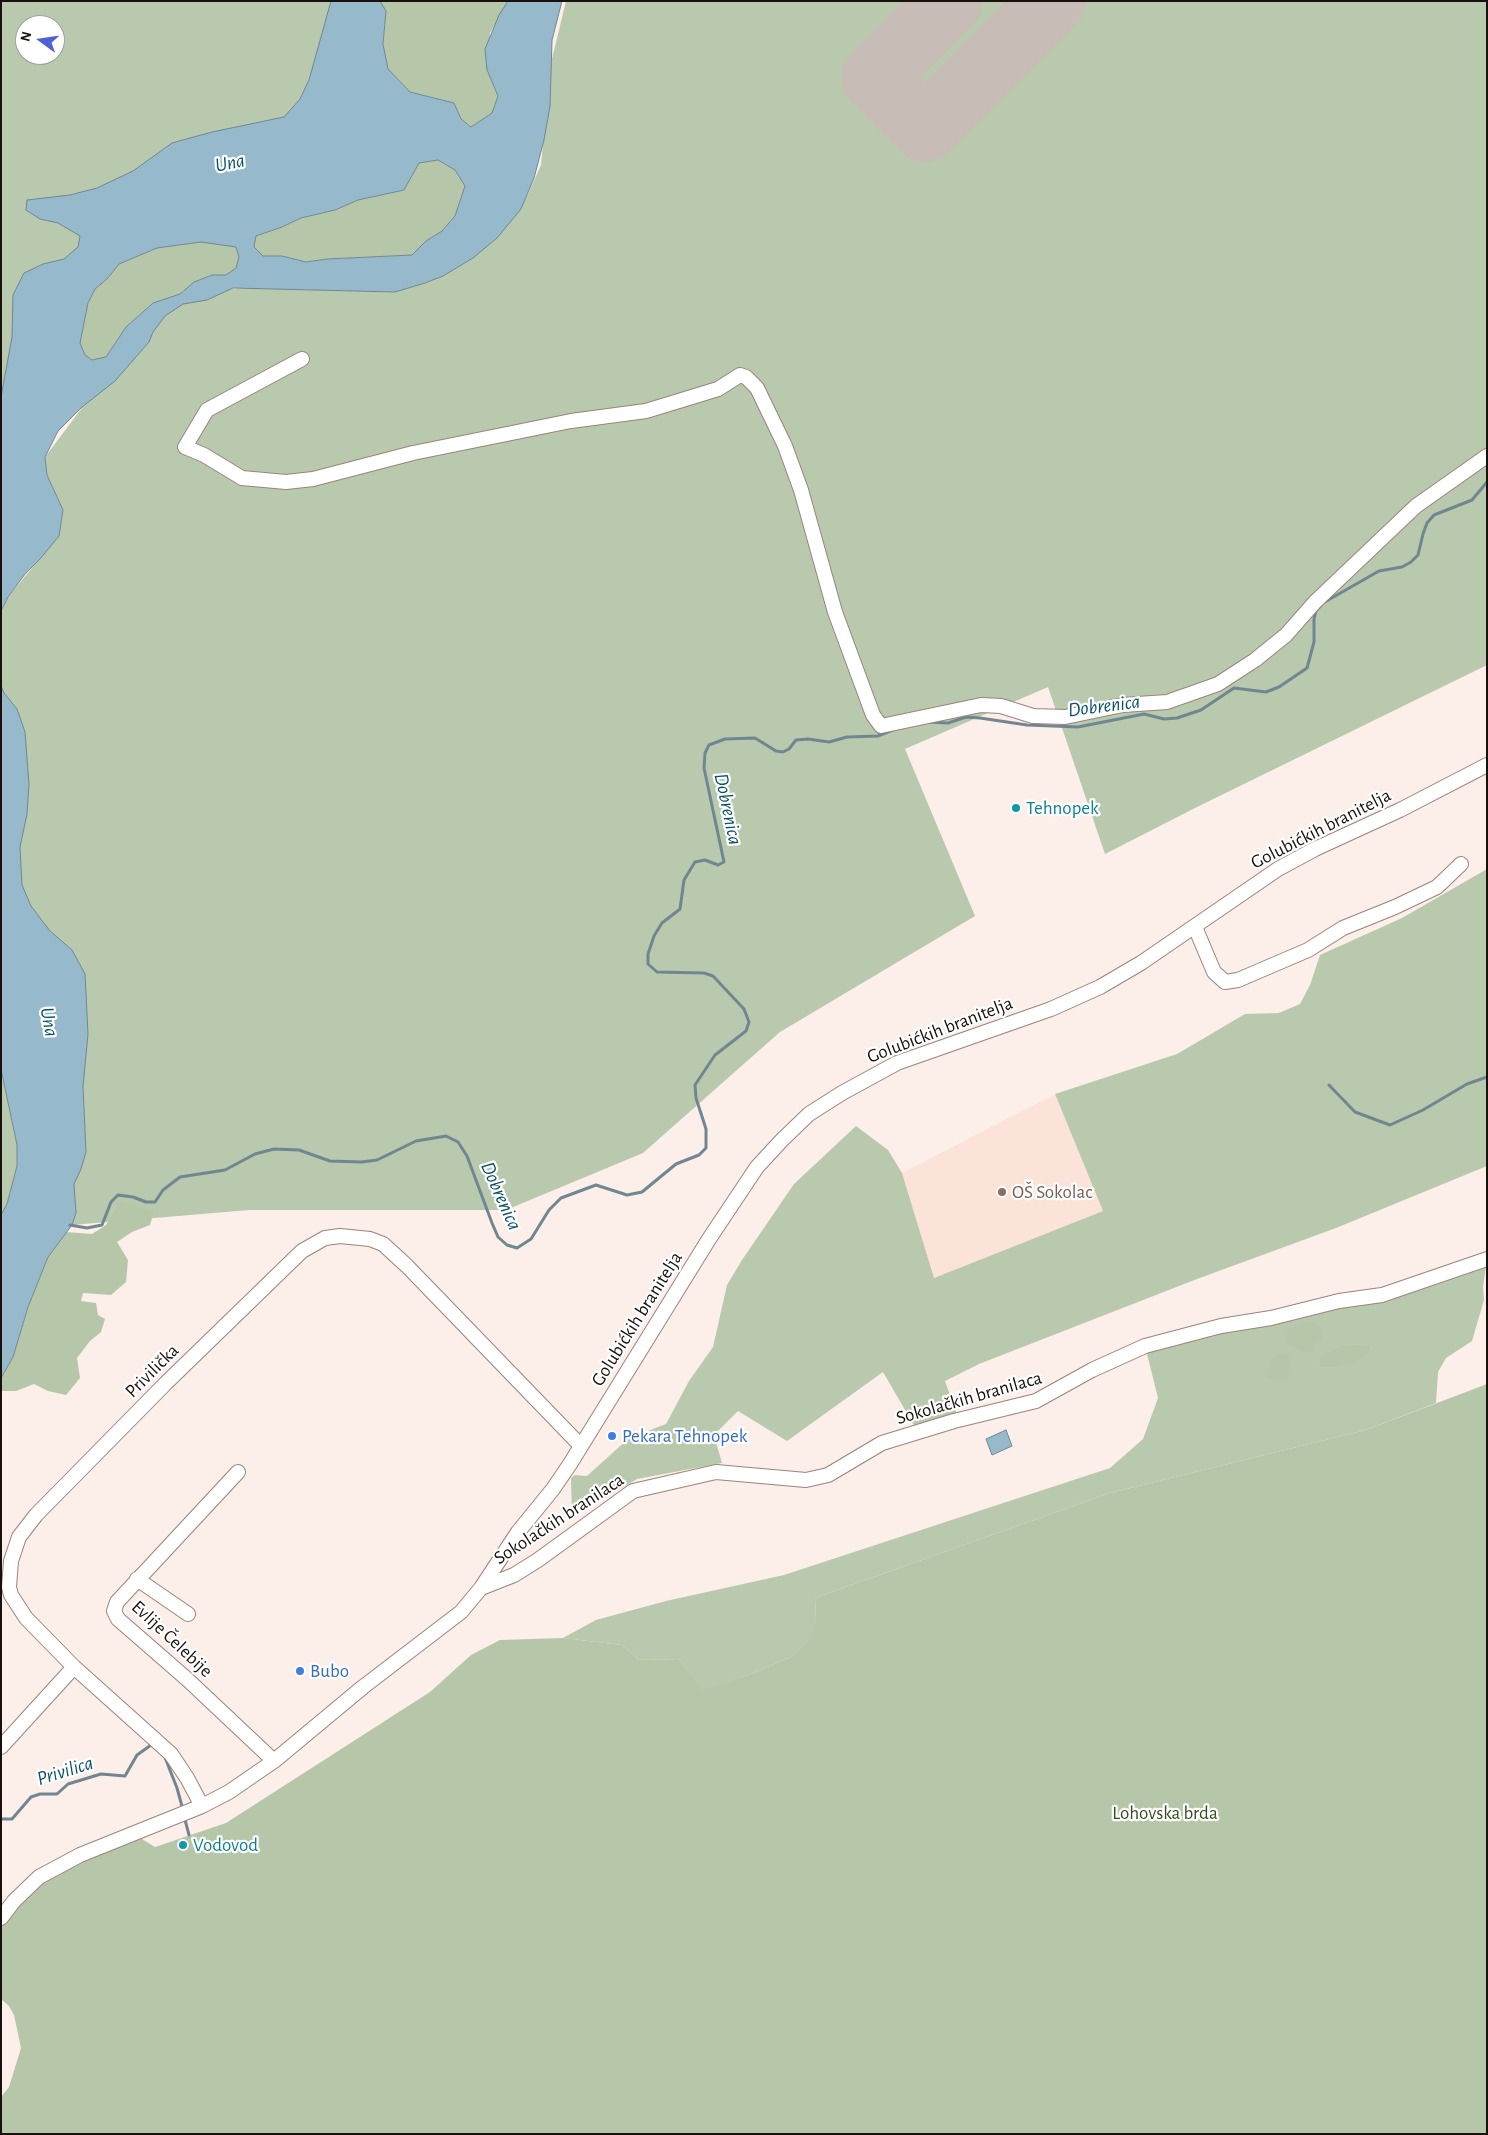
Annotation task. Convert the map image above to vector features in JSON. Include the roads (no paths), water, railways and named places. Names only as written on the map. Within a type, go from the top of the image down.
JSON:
[{"type":"street","points":[[302,359],[207,410],[185,447],[204,455],[242,478],[286,482],[313,479],[413,453],[571,421],[646,411],[718,389],[740,375],[751,380],[757,388],[785,446],[801,490],[835,612],[873,715],[881,726],[981,705],[1000,706],[1033,716],[1064,717],[1123,705],[1167,702],[1218,684],[1255,660],[1286,634],[1314,602],[1416,506],[1487,456]]},
{"type":"street","name":"Golubićkih branitelja","points":[[1,1918],[14,1901],[39,1878],[80,1855],[202,1806],[229,1792],[274,1761],[363,1687],[461,1612],[481,1588],[518,1532],[553,1489],[709,1239],[758,1167],[809,1114],[842,1092],[897,1063],[1051,1009],[1100,987],[1141,963],[1278,869],[1487,765]]},
{"type":"street","points":[[1196,926],[1214,972],[1225,982],[1238,980],[1308,950],[1343,928],[1395,907],[1437,887],[1461,864]]},
{"type":"street","name":"Privilička","points":[[202,1806],[183,1771],[171,1754],[74,1667],[26,1618],[11,1595],[9,1572],[19,1536],[36,1515],[166,1383],[302,1251],[315,1242],[340,1236],[357,1237],[383,1244],[393,1252],[581,1446]]},
{"type":"street","name":"Sokolačkih branilaca","points":[[481,1588],[514,1575],[538,1560],[633,1490],[716,1472],[806,1480],[828,1475],[882,1443],[954,1421],[1036,1401],[1092,1370],[1145,1346],[1221,1326],[1271,1318],[1339,1301],[1382,1295],[1487,1259]]},
{"type":"street","name":"Evlije Čelebije","points":[[238,1472],[117,1602],[114,1611],[118,1619],[188,1680],[274,1761]]},
{"type":"street","points":[[137,1580],[188,1614]]},
{"type":"street","points":[[1,1747],[74,1667]]},
{"type":"water","name":"Una","points":[[331,1],[380,1],[386,11],[383,44],[388,69],[410,92],[454,103],[461,119],[471,127],[492,113],[498,96],[487,70],[485,49],[499,15],[508,1],[562,1],[552,40],[550,106],[544,140],[534,178],[521,209],[497,238],[473,258],[443,276],[395,292],[233,288],[207,300],[183,304],[165,316],[153,332],[149,342],[115,381],[82,407],[58,431],[45,457],[47,475],[63,510],[59,536],[25,574],[8,597],[1,611],[1,397],[12,337],[13,295],[24,273],[43,264],[64,259],[78,247],[80,236],[58,223],[40,219],[26,210],[27,200],[70,195],[97,188],[133,171],[172,143],[212,132],[284,117],[300,99],[309,80]],"holes":[[[438,160],[455,170],[465,186],[455,216],[442,231],[426,241],[412,255],[327,259],[306,262],[282,256],[263,256],[254,247],[256,236],[301,218],[335,210],[358,200],[404,190],[419,163]],[[201,242],[236,247],[239,257],[236,268],[226,275],[212,275],[194,282],[180,294],[153,303],[126,327],[106,357],[92,360],[85,355],[80,343],[88,303],[95,289],[107,279],[119,264],[157,248]]]},
{"type":"water","name":"Una","points":[[1,686],[4,693],[17,709],[25,732],[29,784],[27,814],[20,847],[22,885],[31,906],[50,931],[72,950],[85,974],[88,1034],[83,1087],[86,1152],[74,1184],[76,1213],[72,1225],[48,1257],[28,1307],[13,1357],[1,1378],[1,1215],[7,1204],[17,1166],[17,1145],[1,1069]]},
{"type":"water","points":[[1006,1430],[1012,1446],[992,1455],[986,1439]]},
{"type":"waterway","name":"Dobrenica","points":[[927,722],[948,723],[966,717],[1027,725],[1078,727],[1144,714],[1164,719],[1177,718],[1201,710],[1234,688],[1266,692],[1279,687],[1307,668],[1314,642],[1314,619],[1316,611],[1323,603],[1379,571],[1402,567],[1411,562],[1418,555],[1427,523],[1434,515],[1472,500],[1487,482]]},
{"type":"waterway","name":"Dobrenica","points":[[70,1225],[87,1228],[102,1225],[111,1202],[118,1195],[133,1197],[146,1202],[155,1202],[163,1190],[180,1177],[225,1170],[255,1154],[274,1149],[299,1150],[330,1161],[362,1162],[377,1160],[416,1141],[446,1136],[458,1142],[467,1156],[498,1237],[507,1245],[517,1248],[531,1239],[549,1210],[561,1198],[596,1185],[627,1195],[642,1192],[676,1164],[699,1155],[706,1148],[706,1129],[696,1098],[695,1085],[715,1055],[746,1031],[749,1022],[744,1009],[713,976],[704,973],[657,972],[648,964],[648,954],[654,936],[662,923],[680,909],[684,880],[695,862],[705,860],[718,865],[724,862],[704,768],[705,753],[709,745],[725,739],[755,738],[776,751],[783,752],[789,749],[796,740],[808,739],[829,742],[847,737],[878,736],[895,729]]},
{"type":"waterway","points":[[1329,1085],[1355,1112],[1390,1125],[1423,1110],[1467,1084],[1487,1077]]},
{"type":"waterway","name":"Privilica","points":[[1,1819],[12,1819],[31,1797],[40,1794],[57,1794],[68,1784],[101,1774],[125,1776],[137,1755],[151,1745],[154,1745]]},
{"type":"waterway","name":"Privilica","points":[[164,1755],[177,1788],[183,1810]]},
{"type":"waterway","name":"Privilica","points":[[184,1816],[189,1835]]},
{"type":"place","name":"Tehnopek","points":[[1016,808]]},
{"type":"place","name":"OŠ Sokolac","points":[[1002,1192]]},
{"type":"place","name":"Pekara Tehnopek","points":[[612,1436]]},
{"type":"place","name":"Bubo","points":[[300,1671]]},
{"type":"place","name":"Vodovod","points":[[183,1845]]},
{"type":"park label","name":"Lohovska brda","points":[[1165,1813]]}]
